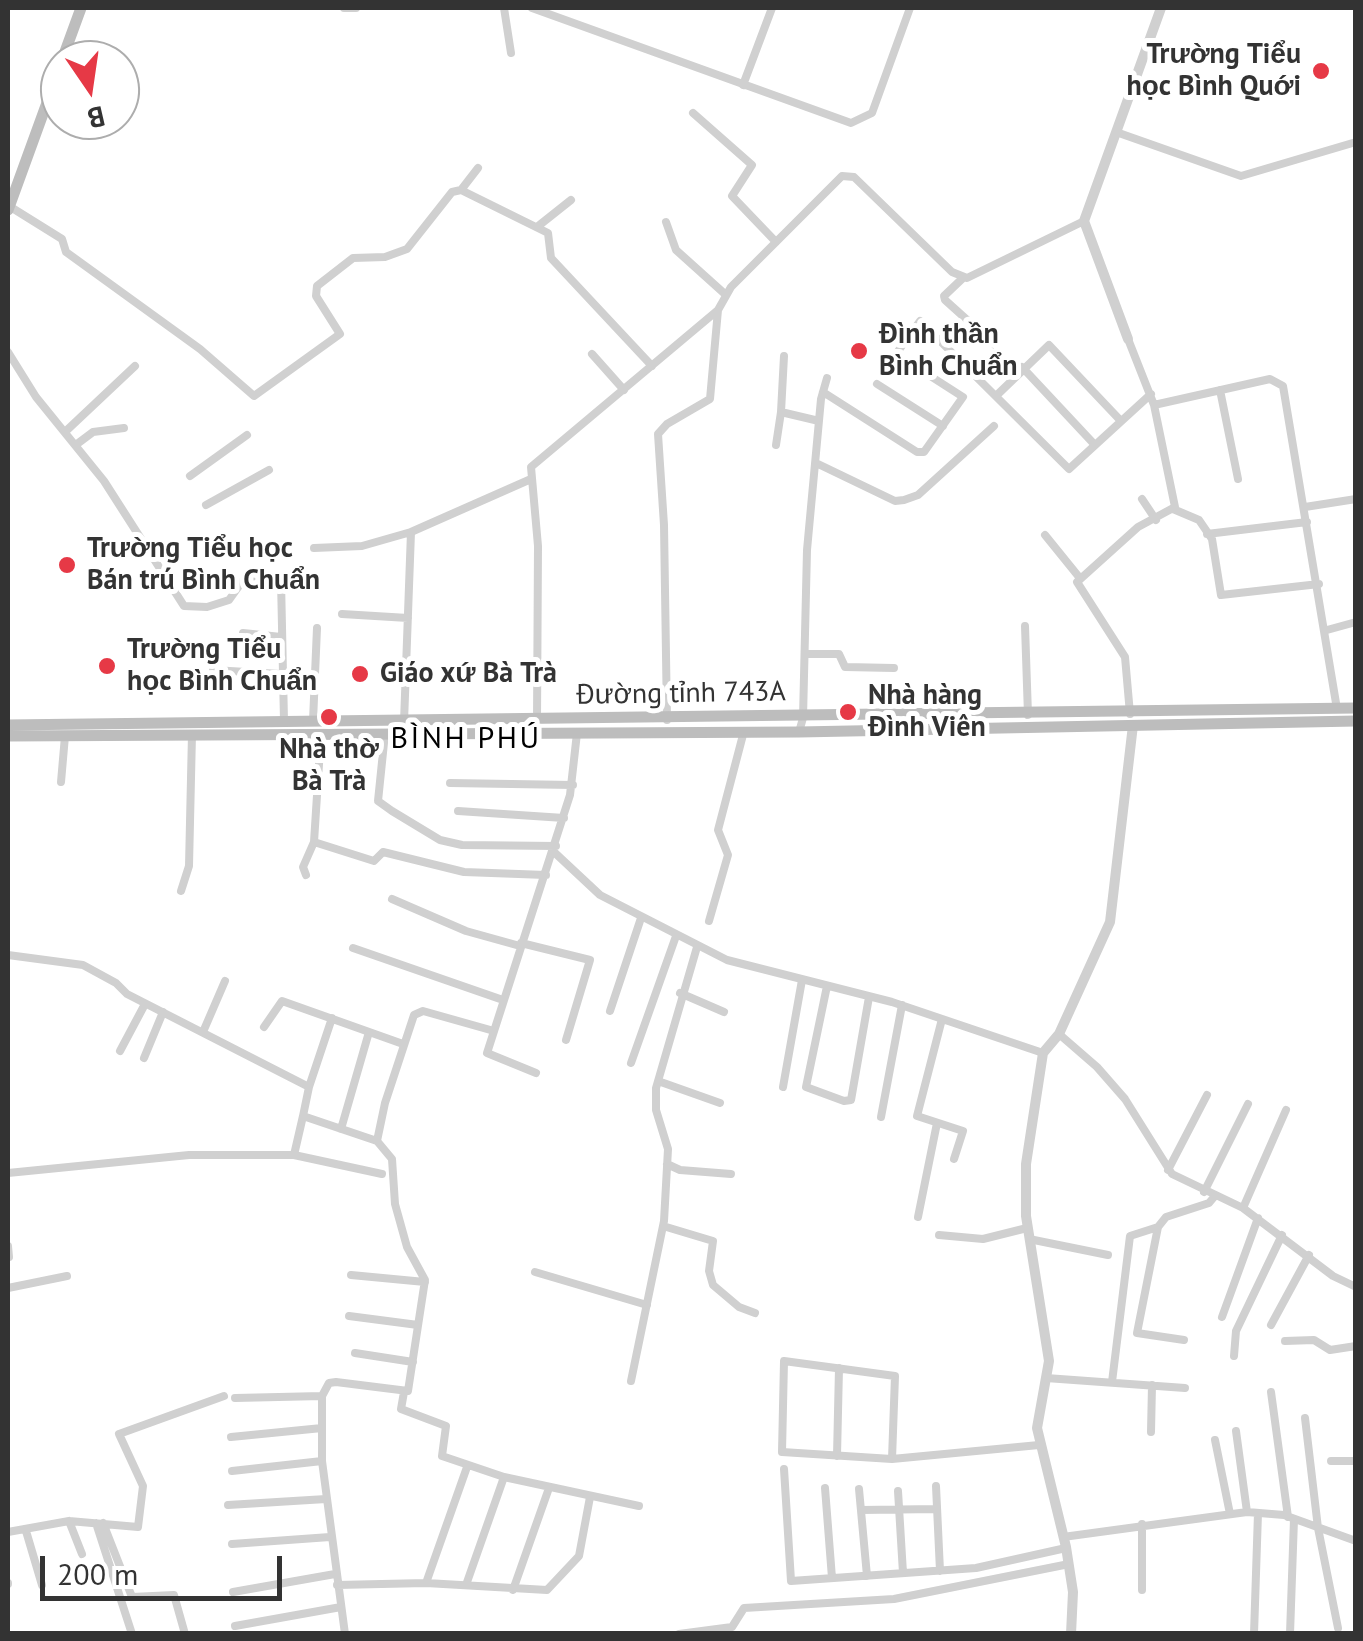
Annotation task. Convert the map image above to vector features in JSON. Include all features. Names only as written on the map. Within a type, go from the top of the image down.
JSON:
[{"type":"main road","points":[[70,40],[82,8]]},
{"type":"main road","points":[[8,208],[12,184],[40,115]]},
{"type":"main road","name":"Đường tỉnh 743A","points":[[1315,715],[1356,708]]},
{"type":"main road","name":"Đường tỉnh 743A","points":[[8,736],[322,732],[404,722],[1028,715],[1132,719]]},
{"type":"main road","name":"Đường tỉnh 743A","points":[[8,724],[284,720],[385,732],[798,732],[1315,715],[1356,721]]},
{"type":"street","points":[[344,8],[356,8]]},
{"type":"street","points":[[504,8],[511,52]]},
{"type":"street","points":[[532,8],[851,123],[863,121],[877,101],[910,8]]},
{"type":"street","points":[[743,84],[772,8]]},
{"type":"street","points":[[1161,8],[1084,221],[1154,405],[1172,481],[1173,509]]},
{"type":"street","points":[[692,113],[752,165],[732,196],[776,242]]},
{"type":"street","points":[[1116,132],[1242,176],[1356,142]]},
{"type":"street","points":[[461,190],[478,168]]},
{"type":"street","points":[[537,721],[537,499],[530,479],[536,459],[718,310],[726,296],[836,179],[847,176],[862,184],[952,272],[964,277]]},
{"type":"street","points":[[8,208],[62,240],[66,252],[96,277],[200,349],[254,396],[340,334],[316,296],[317,286],[353,258],[385,257],[407,249],[452,192],[461,190],[548,233],[552,258],[652,366]]},
{"type":"street","points":[[537,226],[571,200]]},
{"type":"street","points":[[994,345],[944,296],[964,277],[1084,221]]},
{"type":"street","points":[[666,222],[676,250],[726,296]]},
{"type":"street","points":[[667,720],[664,524],[658,434],[667,424],[710,399],[718,310]]},
{"type":"street","points":[[823,392],[921,453],[963,398],[896,354],[920,321],[1069,469],[1150,394]]},
{"type":"street","points":[[997,395],[1048,345],[1056,349],[1120,420]]},
{"type":"street","points":[[8,352],[77,444],[184,606],[207,607],[230,600],[244,579],[281,580],[280,674],[284,720]]},
{"type":"street","points":[[592,354],[624,390]]},
{"type":"street","points":[[776,445],[784,356]]},
{"type":"street","points":[[66,431],[135,366]]},
{"type":"street","points":[[1022,367],[1094,444]]},
{"type":"street","points":[[798,732],[803,718],[807,550],[818,421],[827,378]]},
{"type":"street","points":[[1154,405],[1270,379],[1283,386],[1337,709]]},
{"type":"street","points":[[877,384],[943,426]]},
{"type":"street","points":[[1220,390],[1238,479]]},
{"type":"street","points":[[781,412],[818,421]]},
{"type":"street","points":[[816,463],[895,502],[918,495],[994,426]]},
{"type":"street","points":[[77,444],[93,432],[124,428]]},
{"type":"street","points":[[190,476],[248,435]]},
{"type":"street","points":[[206,506],[269,470]]},
{"type":"street","points":[[314,548],[362,546],[411,532],[530,479]]},
{"type":"street","points":[[1142,499],[1156,520]]},
{"type":"street","points":[[1305,507],[1356,499]]},
{"type":"street","points":[[1071,1634],[1073,1592],[1065,1542],[1039,1445],[1038,1413],[1048,1343],[1028,1233],[1026,1164],[1042,1054],[1058,1034],[1110,922],[1132,719],[1126,657],[1078,587],[1079,577],[1138,528],[1173,509]]},
{"type":"street","points":[[1173,509],[1200,520],[1212,539],[1221,595],[1319,584]]},
{"type":"street","points":[[1206,534],[1307,522]]},
{"type":"street","points":[[404,722],[411,532]]},
{"type":"street","points":[[1045,536],[1079,577]]},
{"type":"street","points":[[342,614],[408,618]]},
{"type":"street","points":[[1326,630],[1356,622]]},
{"type":"street","points":[[1025,626],[1028,715]]},
{"type":"street","points":[[312,721],[317,628]]},
{"type":"street","points":[[243,633],[281,636]]},
{"type":"street","points":[[806,654],[839,654],[845,667],[894,668]]},
{"type":"street","points":[[213,670],[280,674]]},
{"type":"street","points":[[306,875],[303,867],[314,842],[322,732]]},
{"type":"street","points":[[385,732],[378,801],[428,835],[462,846],[555,849],[600,895],[697,947],[902,1006],[1042,1054]]},
{"type":"street","points":[[536,1073],[489,1057],[503,1000],[573,785],[577,732]]},
{"type":"street","points":[[709,920],[728,855],[717,834],[744,732]]},
{"type":"street","points":[[181,891],[189,866],[192,734]]},
{"type":"street","points":[[61,782],[66,736]]},
{"type":"street","points":[[450,783],[573,785]]},
{"type":"street","points":[[458,812],[564,818]]},
{"type":"street","points":[[314,842],[376,861],[383,852],[464,872],[546,875]]},
{"type":"street","points":[[392,899],[466,932],[590,960],[566,1040]]},
{"type":"street","points":[[610,1012],[642,918]]},
{"type":"street","points":[[631,1063],[676,936]]},
{"type":"street","points":[[631,1381],[663,1226],[668,1149],[656,1110],[658,1081],[680,993],[697,947]]},
{"type":"street","points":[[353,948],[503,1000]]},
{"type":"street","points":[[8,956],[83,966],[145,1004],[309,1087]]},
{"type":"street","points":[[784,1087],[802,980]]},
{"type":"street","points":[[203,1032],[226,981]]},
{"type":"street","points":[[827,986],[806,1086],[844,1101],[852,1100],[868,997]]},
{"type":"street","points":[[680,993],[724,1012]]},
{"type":"street","points":[[264,1027],[278,1001],[403,1044]]},
{"type":"street","points":[[120,1051],[145,1004]]},
{"type":"street","points":[[881,1116],[902,1006]]},
{"type":"street","points":[[377,1141],[414,1016],[423,1010],[494,1032]]},
{"type":"street","points":[[144,1058],[162,1012]]},
{"type":"street","points":[[294,1155],[309,1087],[332,1018]]},
{"type":"street","points":[[942,1019],[917,1116],[963,1131],[954,1160]]},
{"type":"street","points":[[341,1129],[370,1032]]},
{"type":"street","points":[[1058,1034],[1098,1067],[1125,1099],[1168,1170],[1204,1192],[1243,1208],[1356,1287]]},
{"type":"street","points":[[658,1081],[720,1103]]},
{"type":"street","points":[[1168,1170],[1206,1096]]},
{"type":"street","points":[[1204,1192],[1248,1104]]},
{"type":"street","points":[[1243,1208],[1286,1110]]},
{"type":"street","points":[[303,1116],[377,1141],[392,1159],[395,1204],[407,1248],[424,1270],[425,1282],[401,1409],[446,1426],[442,1456],[466,1467],[640,1506]]},
{"type":"street","points":[[918,1216],[937,1123]]},
{"type":"street","points":[[8,1173],[189,1155],[294,1155],[382,1174]]},
{"type":"street","points":[[667,1164],[680,1170],[731,1174]]},
{"type":"street","points":[[1112,1382],[1115,1332],[1130,1236],[1209,1203],[1214,1197]]},
{"type":"street","points":[[1222,1316],[1258,1218]]},
{"type":"street","points":[[663,1226],[713,1240],[709,1271],[713,1285],[739,1307],[755,1313]]},
{"type":"street","points":[[1158,1226],[1138,1332],[1184,1340]]},
{"type":"street","points":[[939,1234],[983,1239],[1028,1233],[1108,1255]]},
{"type":"street","points":[[1234,1356],[1236,1331],[1282,1235]]},
{"type":"street","points":[[8,1246],[10,1256]]},
{"type":"street","points":[[1272,1325],[1309,1256]]},
{"type":"street","points":[[535,1272],[647,1306]]},
{"type":"street","points":[[351,1275],[425,1282]]},
{"type":"street","points":[[8,1288],[67,1276]]},
{"type":"street","points":[[349,1316],[418,1325]]},
{"type":"street","points":[[1285,1341],[1314,1340],[1330,1350],[1356,1346]]},
{"type":"street","points":[[355,1353],[412,1362]]},
{"type":"street","points":[[892,1459],[895,1376],[784,1361],[782,1452],[892,1459],[1039,1445]]},
{"type":"street","points":[[837,1456],[839,1368]]},
{"type":"street","points":[[1046,1378],[1185,1388]]},
{"type":"street","points":[[345,1634],[322,1462],[322,1396],[329,1383],[336,1382],[404,1392]]},
{"type":"street","points":[[1152,1385],[1152,1432]]},
{"type":"street","points":[[1271,1392],[1291,1518],[1290,1634]]},
{"type":"street","points":[[8,1532],[69,1521],[136,1528],[144,1486],[121,1440],[123,1430],[181,1415],[189,1406],[224,1396]]},
{"type":"street","points":[[236,1398],[322,1396]]},
{"type":"street","points":[[1305,1418],[1318,1528],[1338,1628]]},
{"type":"street","points":[[231,1437],[322,1428]]},
{"type":"street","points":[[1236,1431],[1247,1512]]},
{"type":"street","points":[[1215,1440],[1230,1514]]},
{"type":"street","points":[[1331,1460],[1356,1461]]},
{"type":"street","points":[[232,1471],[322,1462]]},
{"type":"street","points":[[426,1583],[466,1467]]},
{"type":"street","points":[[784,1469],[791,1581],[976,1568],[1142,1524],[1247,1512],[1291,1518],[1356,1540]]},
{"type":"street","points":[[466,1586],[504,1477]]},
{"type":"street","points":[[936,1486],[940,1571]]},
{"type":"street","points":[[513,1590],[548,1488]]},
{"type":"street","points":[[825,1488],[832,1578]]},
{"type":"street","points":[[859,1489],[867,1576]]},
{"type":"street","points":[[898,1491],[903,1573]]},
{"type":"street","points":[[337,1586],[426,1583],[547,1590],[579,1556],[590,1497]]},
{"type":"street","points":[[228,1505],[326,1499]]},
{"type":"street","points":[[861,1510],[937,1509]]},
{"type":"street","points":[[1254,1634],[1258,1513]]},
{"type":"street","points":[[69,1521],[82,1554]]},
{"type":"street","points":[[99,1523],[132,1634]]},
{"type":"street","points":[[99,1523],[132,1597],[174,1594],[185,1634]]},
{"type":"street","points":[[1142,1524],[1142,1590]]},
{"type":"street","points":[[26,1531],[42,1585]]},
{"type":"street","points":[[232,1544],[330,1537]]},
{"type":"street","points":[[679,1634],[732,1627],[744,1608],[894,1599],[1068,1564]]},
{"type":"street","points":[[232,1592],[335,1574]]},
{"type":"street","points":[[235,1626],[341,1607]]},
{"type":"place","name":"Trường Tiểu học Bình Quới","points":[[1321,71]]},
{"type":"place","name":"Đình thần Bình Chuẩn","points":[[859,351]]},
{"type":"place","name":"Trường Tiểu học Bán trú Bình Chuẩn","points":[[67,565]]},
{"type":"place","name":"Trường Tiểu học Bình Chuẩn","points":[[107,666]]},
{"type":"place","name":"Giáo xứ Bà Trà","points":[[360,674]]},
{"type":"place","name":"Nhà hàng Đình Viên","points":[[848,712]]},
{"type":"place","name":"Nhà thờ Bà Trà","points":[[329,717]]},
{"type":"district","name":"BÌNH PHÚ","points":[[466,739]]}]
